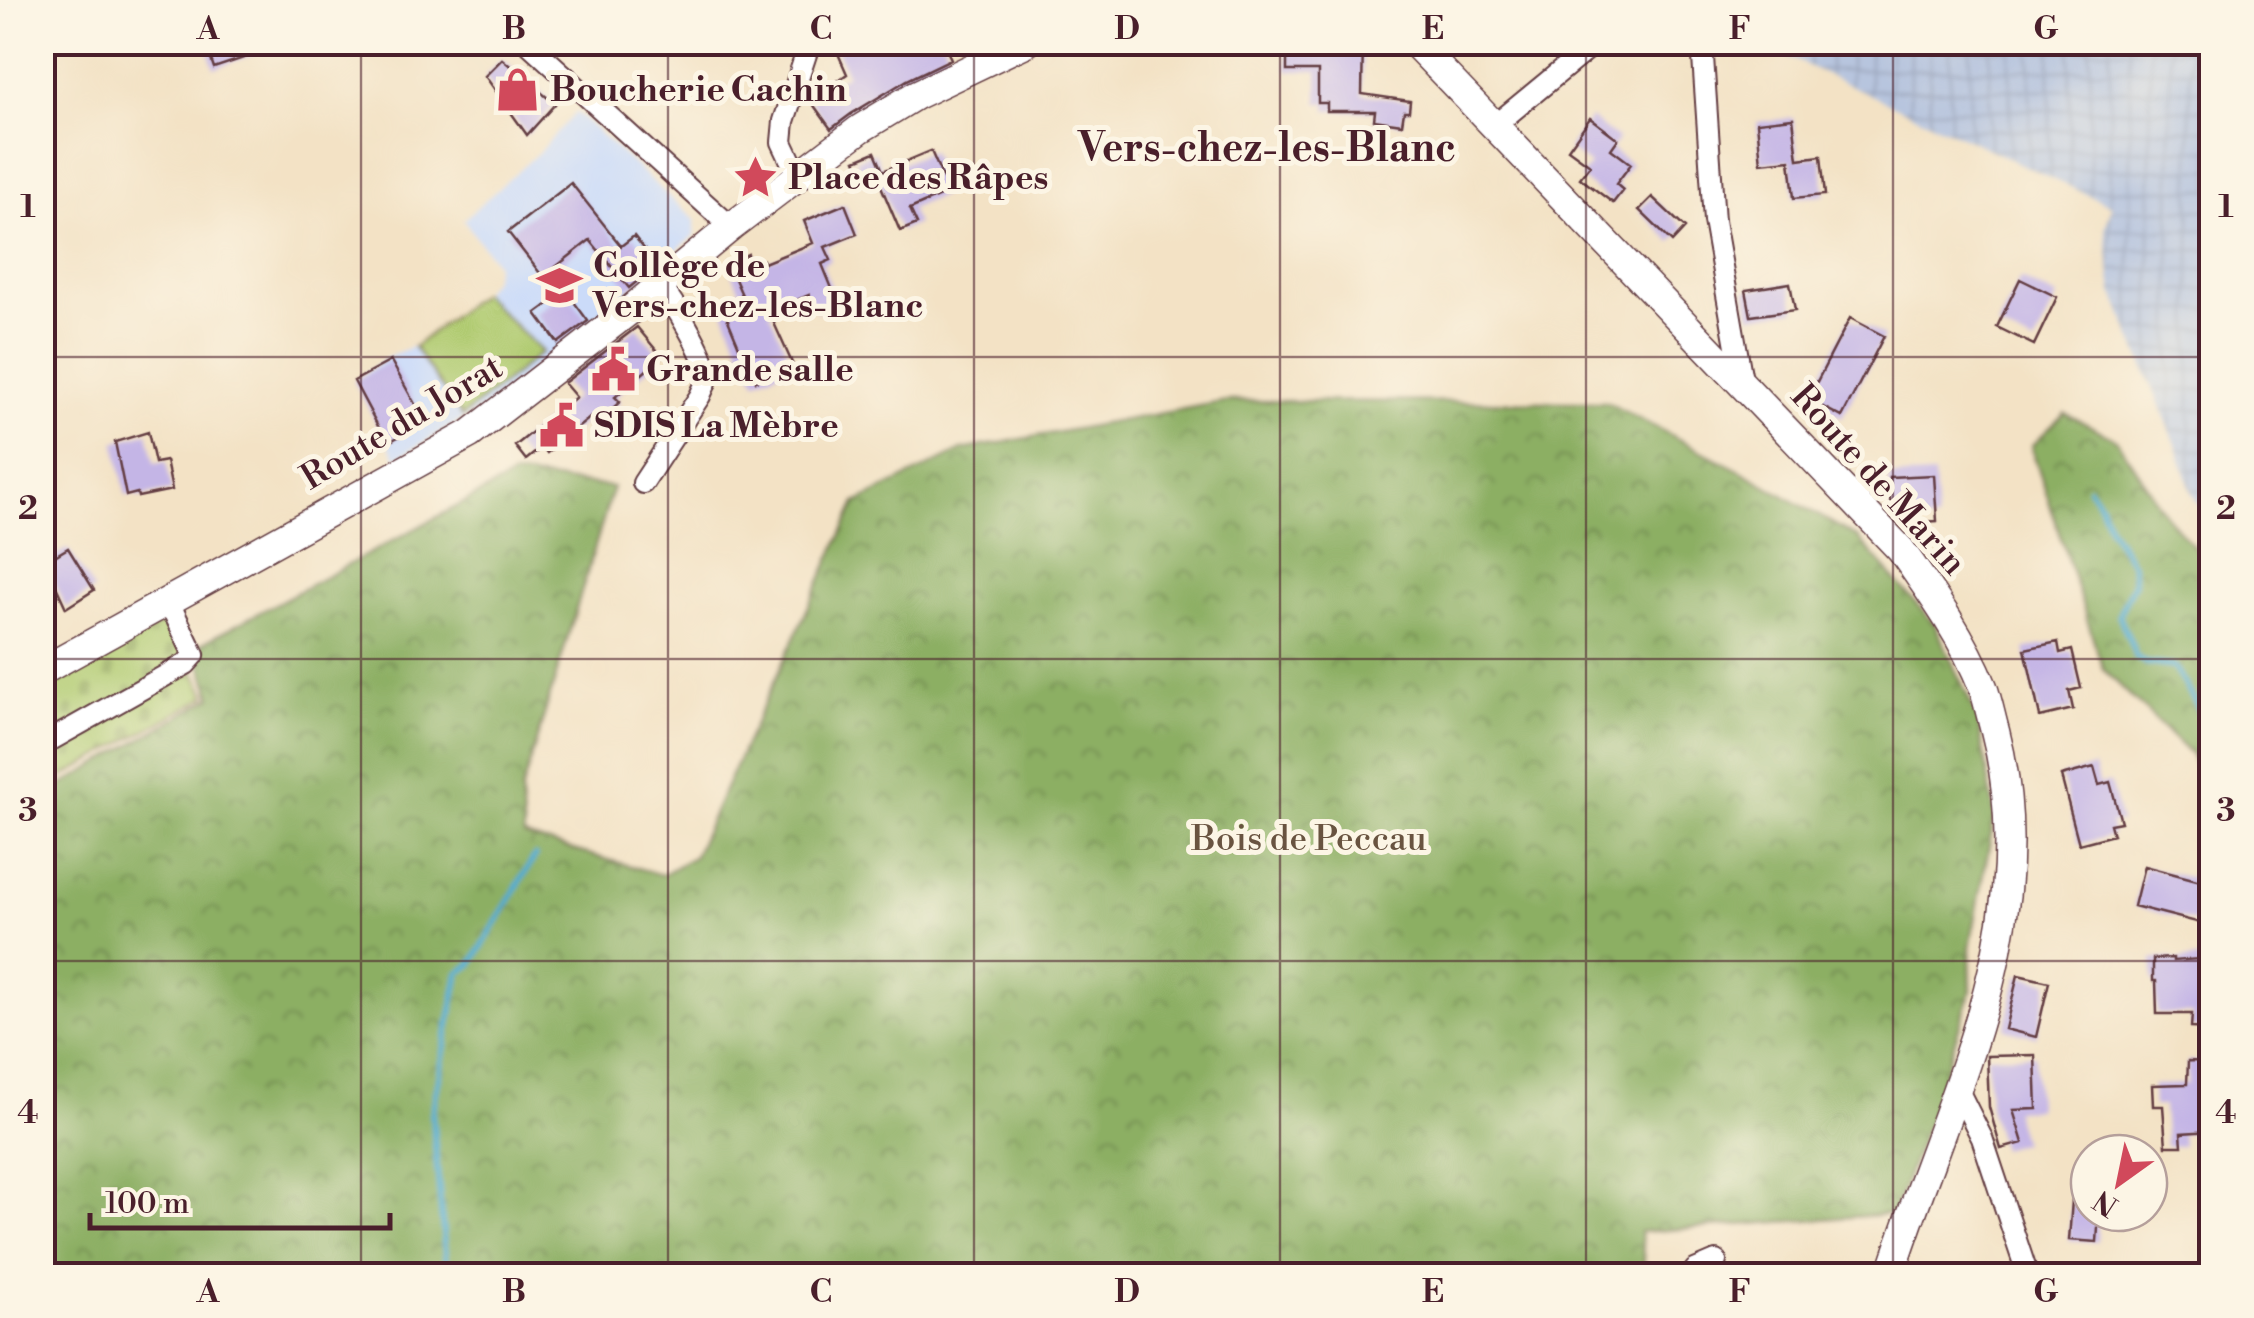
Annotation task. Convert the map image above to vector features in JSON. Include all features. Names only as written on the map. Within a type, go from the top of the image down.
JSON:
[{"type":"main road","name":"Route du Jorat","points":[[42,671],[470,434],[731,226],[860,130],[916,95],[1027,42]]},
{"type":"main road","name":"Route de Marin","points":[[1419,46],[1901,550],[1940,605],[1967,651],[1984,691],[2008,805],[2006,902],[1998,950],[1958,1090],[1890,1276]]},
{"type":"street","points":[[528,42],[731,226]]},
{"type":"street","points":[[798,176],[782,142],[784,121],[810,42]]},
{"type":"street","points":[[1494,126],[1596,42]]},
{"type":"street","name":"Route de Marin","points":[[1702,42],[1714,221],[1743,386]]},
{"type":"street","points":[[642,483],[707,381],[704,362],[660,285]]},
{"type":"street","points":[[42,745],[186,664],[194,655],[170,600]]},
{"type":"street","points":[[1958,1090],[1982,1138],[2028,1276]]},
{"type":"street","points":[[1696,1276],[1695,1270],[1716,1261]]},
{"type":"shaded area","points":[[1758,43],[2211,43],[2211,523],[2193,496],[2113,292],[2105,228],[2112,206]]},
{"type":"shaded area","name":"Collège de Vers-chez-les-Blanc","points":[[576,112],[695,220],[695,235],[487,406],[396,458],[354,381],[390,356],[414,346],[493,279],[496,263],[463,220],[539,152]]},
{"type":"green space","points":[[481,293],[542,352],[462,417],[414,347]]},
{"type":"green space","name":"Bois de Peccau","points":[[1227,401],[1606,402],[1743,472],[1858,538],[1935,625],[1977,717],[1995,814],[1970,948],[1971,991],[1893,1214],[1640,1232],[1646,1275],[43,1276],[42,797],[212,697],[195,647],[515,475],[613,487],[521,792],[524,836],[662,875],[694,856],[856,503],[962,450]]},
{"type":"green space","points":[[2065,413],[2116,439],[2167,517],[2211,566],[2211,813],[2191,755],[2103,669],[2031,446]]},
{"type":"green space","points":[[167,620],[207,696],[43,788],[42,691]]},
{"type":"building","points":[[205,42],[281,42],[282,45],[214,68]]},
{"type":"building","points":[[833,42],[943,42],[951,59],[907,80],[831,129],[810,100],[847,74]]},
{"type":"building","points":[[1345,42],[1363,42],[1362,94],[1410,101],[1402,124],[1374,120],[1375,111],[1327,111],[1327,103],[1318,103],[1318,71],[1287,71],[1287,48],[1345,49]]},
{"type":"building","name":"Boucherie Cachin","points":[[502,59],[555,104],[527,135],[485,76]]},
{"type":"building","points":[[1590,118],[1618,139],[1611,149],[1631,164],[1616,184],[1623,190],[1613,203],[1580,178],[1590,165],[1568,149]]},
{"type":"building","points":[[1793,118],[1798,159],[1821,156],[1825,195],[1794,198],[1790,160],[1761,163],[1757,122]]},
{"type":"building","points":[[931,151],[949,192],[910,209],[917,224],[900,231],[878,179],[866,184],[856,160],[875,152],[883,171]]},
{"type":"building","points":[[571,183],[621,246],[634,236],[657,265],[629,288],[590,240],[543,277],[508,232]]},
{"type":"building","points":[[1652,197],[1685,228],[1672,242],[1639,210]]},
{"type":"building","points":[[845,204],[857,234],[825,247],[831,260],[822,264],[838,303],[816,312],[809,295],[769,312],[793,365],[756,381],[723,308],[745,302],[728,263],[748,254],[752,265],[763,260],[764,263],[813,243],[804,221]]},
{"type":"building","points":[[2020,279],[2057,297],[2034,345],[1997,327]]},
{"type":"building","points":[[1790,283],[1795,310],[1751,316],[1746,290]]},
{"type":"building","points":[[566,291],[588,321],[558,343],[536,313]]},
{"type":"building","points":[[1850,318],[1884,336],[1842,417],[1808,399]]},
{"type":"building","name":"Grande salle","points":[[637,327],[662,357],[615,397],[620,402],[596,422],[591,417],[547,453],[542,447],[526,460],[515,446],[576,397],[564,383]]},
{"type":"building","points":[[391,361],[425,422],[387,443],[354,381]]},
{"type":"building","points":[[148,432],[155,463],[166,461],[172,490],[126,496],[115,442]]},
{"type":"building","points":[[1934,475],[1937,521],[1908,523],[1907,514],[1891,514],[1889,477]]},
{"type":"building","points":[[68,548],[94,590],[66,608],[45,562]]},
{"type":"building","points":[[2058,642],[2060,653],[2072,650],[2081,688],[2069,691],[2073,709],[2040,717],[2025,649]]},
{"type":"building","points":[[2094,767],[2099,785],[2110,782],[2121,822],[2110,824],[2113,835],[2079,844],[2061,776]]},
{"type":"building","points":[[2144,866],[2212,884],[2212,926],[2134,906]]},
{"type":"building","points":[[2212,958],[2212,1029],[2191,1028],[2192,1014],[2157,1014],[2153,959]]},
{"type":"building","points":[[2018,975],[2049,982],[2036,1037],[2005,1029]]},
{"type":"building","points":[[2035,1055],[2037,1109],[2013,1110],[2023,1143],[2001,1149],[1989,1107],[1987,1056]]},
{"type":"building","points":[[2188,1061],[2212,1062],[2212,1131],[2181,1133],[2182,1146],[2169,1146],[2163,1106],[2153,1106],[2152,1085],[2187,1084]]},
{"type":"building","points":[[2070,1233],[2098,1233],[2097,1242],[2069,1240]]},
{"type":"waterway","points":[[2089,488],[2132,564],[2134,582],[2119,614],[2136,657],[2146,663],[2175,667],[2206,721],[2212,723]]},
{"type":"waterway","points":[[447,1276],[432,1114],[459,973],[472,964],[535,856]]},
{"type":"place","name":"Boucherie Cachin","points":[[517,90]]},
{"type":"place","name":"Place des Râpes","points":[[755,178]]},
{"type":"place","name":"Collège de Vers-chez-les-Blanc","points":[[560,286]]},
{"type":"place","name":"Grande salle","points":[[613,370]]},
{"type":"place","name":"SDIS La Mèbre","points":[[561,426]]},
{"type":"district","name":"Vers-chez-les-Blanc","points":[[1267,149]]}]
